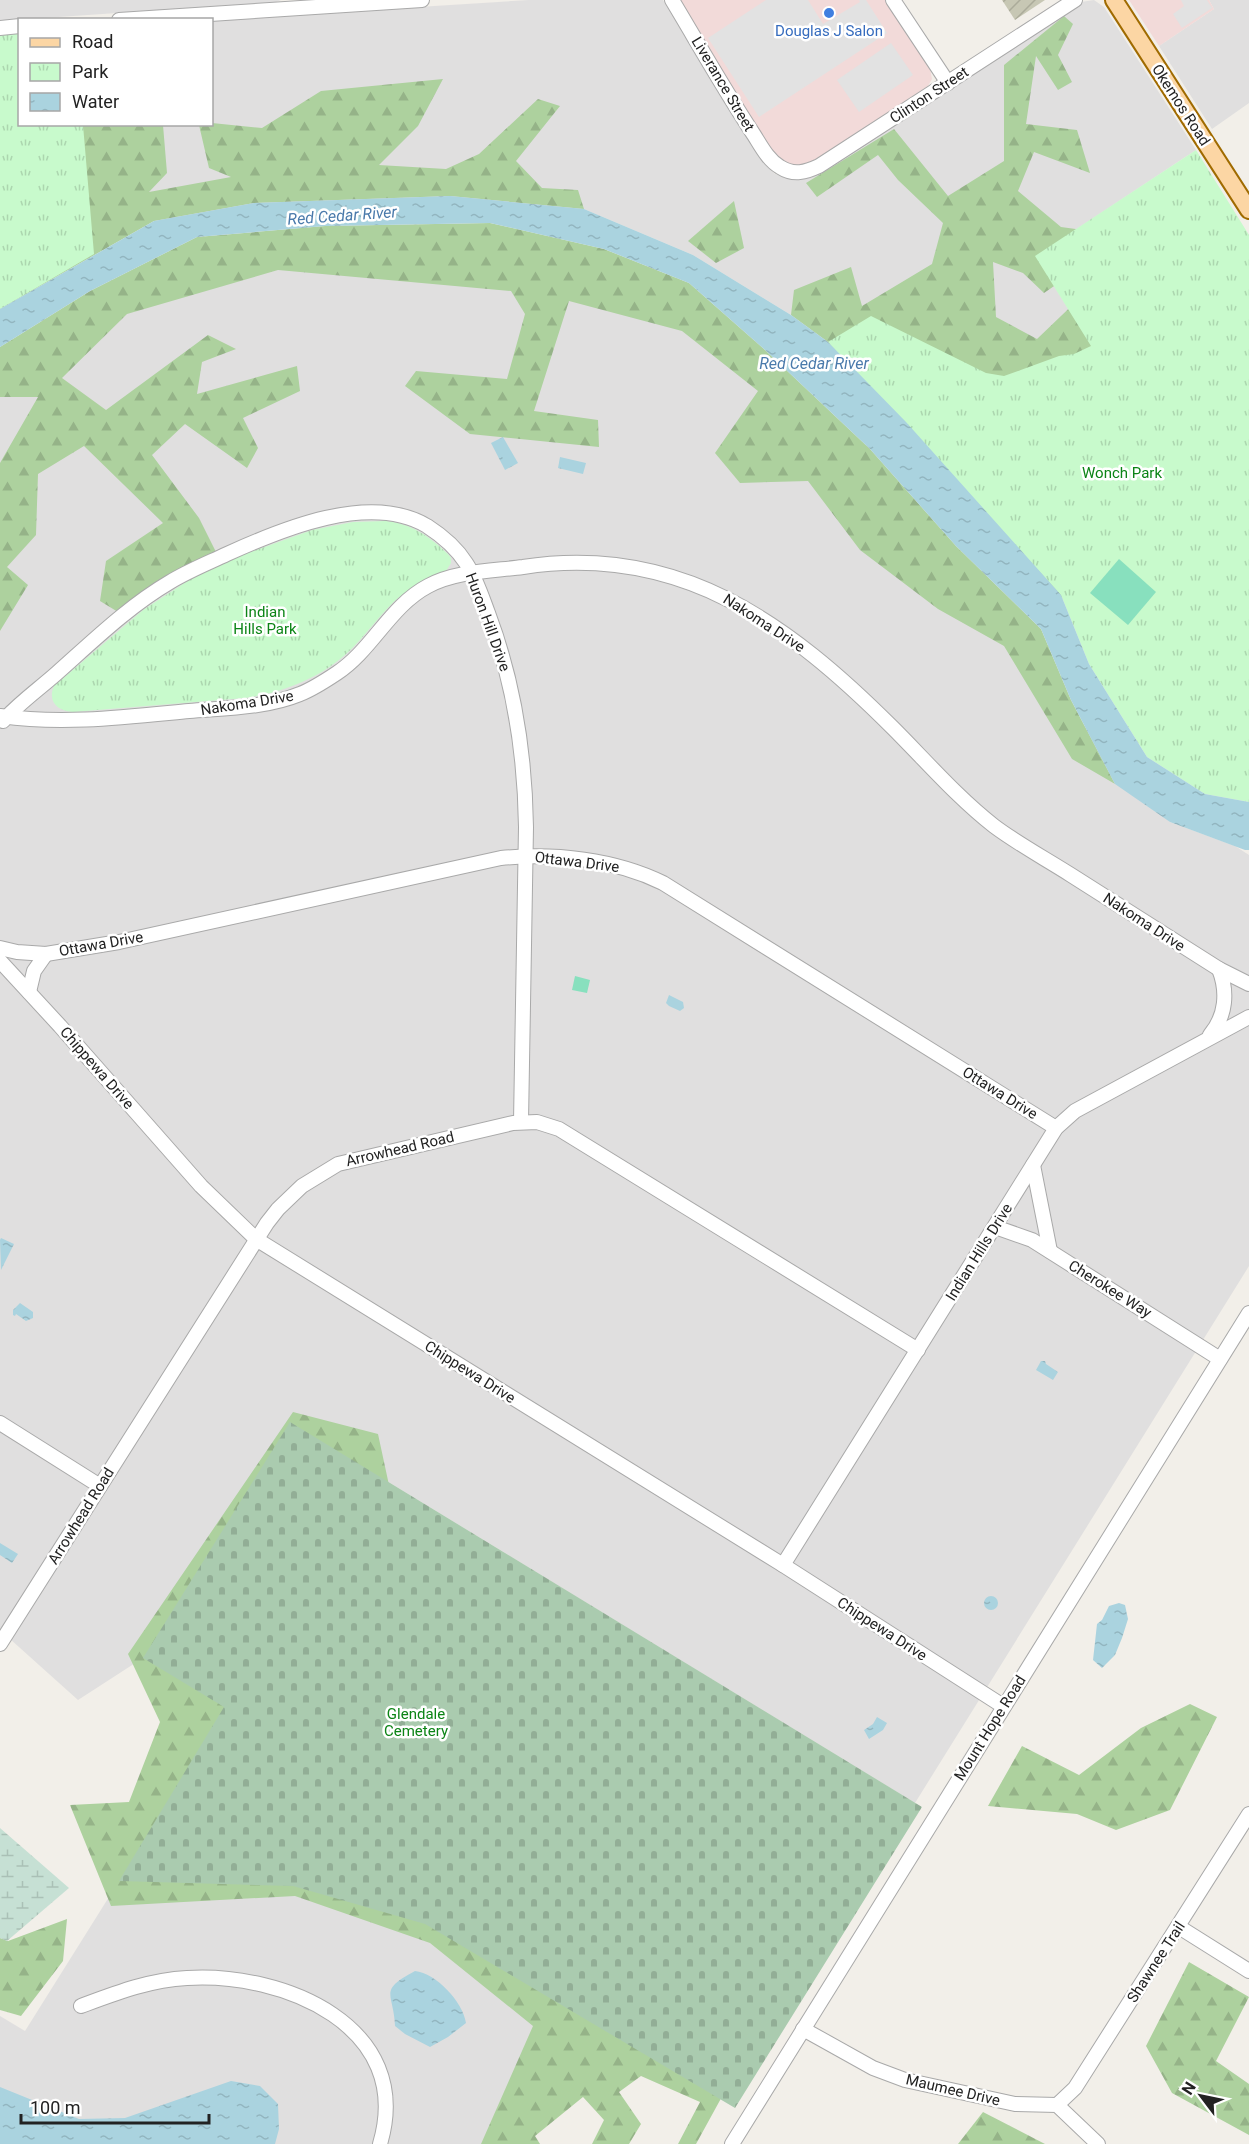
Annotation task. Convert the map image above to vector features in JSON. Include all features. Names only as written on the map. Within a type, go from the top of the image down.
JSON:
[{"type":"main road","name":"Okemos Road","points":[[1114,0],[1249,210]]},
{"type":"street","points":[[140,18],[291,4],[422,0]]},
{"type":"street","name":"Liverance Street","points":[[672,0],[738,110],[769,158],[778,166]]},
{"type":"street","points":[[893,0],[948,83]]},
{"type":"street","name":"Clinton Street","points":[[778,166],[798,173],[807,172],[819,166],[1075,0]]},
{"type":"street","points":[[0,28],[18,26]]},
{"type":"street","name":"Huron Hill Drive","points":[[2,720],[94,640],[167,583],[216,559],[287,529],[348,515],[372,512],[396,514],[418,521],[434,531],[459,554],[472,574],[494,627],[515,710],[524,768],[526,826],[521,1122]]},
{"type":"street","name":"Nakoma Drive","points":[[2,720],[126,717],[243,706],[298,695],[341,670],[413,596],[446,579],[551,562],[610,563],[653,570],[719,593],[750,611],[818,658],[890,725],[957,793],[995,826],[1219,969],[1249,984]]},
{"type":"street","name":"Ottawa Drive","points":[[0,948],[24,953],[46,954],[118,942],[474,863],[525,856],[593,861],[629,869],[663,883],[1056,1128]]},
{"type":"street","points":[[29,992],[34,971],[46,954]]},
{"type":"street","name":"Chippewa Drive","points":[[0,961],[201,1186],[256,1239],[783,1565],[1004,1706]]},
{"type":"street","points":[[1207,1038],[1219,1021],[1225,1001],[1224,985],[1219,969]]},
{"type":"street","name":"Indian Hills Drive","points":[[783,1565],[1056,1128],[1076,1111],[1249,1017]]},
{"type":"street","name":"Arrowhead Road","points":[[0,1644],[256,1239],[278,1209],[291,1196],[313,1178],[338,1164],[521,1122],[537,1122],[559,1129],[918,1350]]},
{"type":"street","points":[[1033,1165],[1050,1251]]},
{"type":"street","name":"Cherokee Way","points":[[995,1227],[1023,1236],[1050,1251],[1220,1359]]},
{"type":"street","name":"Mount Hope Road","points":[[732,2144],[1249,1312]]},
{"type":"street","points":[[0,1423],[100,1485]]},
{"type":"street","name":"Shawnee Trail","points":[[1057,2105],[1075,2088],[1249,1814]]},
{"type":"street","points":[[1179,1927],[1249,1971]]},
{"type":"street","points":[[81,2006],[146,1984],[198,1978],[250,1982],[307,2000],[342,2020],[352,2029],[366,2045],[376,2063],[386,2103],[385,2123],[380,2144]]},
{"type":"street","name":"Maumee Drive","points":[[803,2029],[873,2068],[905,2080],[1015,2104],[1057,2105]]},
{"type":"street","points":[[1057,2105],[1098,2144]]},
{"type":"shaded area","points":[[0,0],[281,0],[18,18],[0,21]]},
{"type":"shaded area","points":[[528,0],[663,0],[766,165],[775,174],[795,180],[815,175],[1081,2],[1094,0],[1104,7],[1196,150],[1036,256],[1091,346],[828,342],[791,315],[693,255],[584,209],[154,221],[84,126],[213,126],[213,20]]},
{"type":"shaded area","points":[[678,0],[885,0],[930,68],[932,79],[928,86],[807,165],[786,164],[777,157],[761,136]]},
{"type":"shaded area","points":[[766,0],[808,0],[823,24],[860,2],[859,0],[866,0],[887,33],[759,117],[708,38]]},
{"type":"shaded area","points":[[1002,0],[1045,0],[1015,20]]},
{"type":"shaded area","points":[[1129,0],[1209,0],[1214,9],[1159,46]]},
{"type":"shaded area","points":[[1181,0],[1207,0],[1212,8],[1182,28],[1173,14],[1184,6]]},
{"type":"shaded area","points":[[1209,0],[1249,0],[1249,103],[1212,129],[1159,46],[1214,9]]},
{"type":"shaded area","points":[[891,43],[913,75],[859,112],[837,80]]},
{"type":"shaded area","points":[[197,237],[689,283],[1170,822],[1235,846],[1249,855],[1249,1266],[915,1803],[290,1422],[143,1658],[78,1700],[0,1630],[0,347]]},
{"type":"shaded area","points":[[119,1881],[293,1886],[425,1924],[594,2025],[520,2144],[0,2144],[0,2016],[25,2031]]},
{"type":"green space","name":"Wonch Park","points":[[1064,16],[1073,24],[1058,55],[1072,82],[1058,90],[1036,56],[1026,124],[1077,130],[1090,173],[1034,152],[1018,191],[1061,227],[1127,236],[1044,293],[1023,273],[993,262],[996,317],[1037,339],[1133,247],[1249,802],[828,342],[791,315],[794,290],[851,267],[862,306],[932,264],[943,223],[898,180],[878,155],[817,197],[806,183],[894,129],[948,196],[1004,161],[1004,65]]},
{"type":"green space","points":[[18,32],[18,126],[83,126],[94,254],[0,309],[0,33]]},
{"type":"green space","points":[[0,47],[18,116],[18,126],[163,126],[167,173],[149,192],[231,177],[209,168],[199,126],[213,126],[213,123],[262,128],[321,91],[443,79],[418,126],[379,165],[446,169],[479,154],[538,99],[560,106],[516,161],[542,188],[578,190],[584,209],[450,196],[254,203],[154,221],[0,309]]},
{"type":"green space","name":"Wonch Park","points":[[1196,150],[1249,235],[1249,802],[1205,794],[1147,757],[1089,664],[1061,595],[828,342],[871,316],[986,373],[1004,376],[1059,356],[1074,354],[1091,346],[1035,256]]},
{"type":"green space","points":[[734,201],[744,248],[716,263],[688,241]]},
{"type":"green space","points":[[490,223],[604,249],[689,283],[765,350],[870,449],[956,546],[1041,629],[1071,700],[1115,784],[1072,759],[1004,646],[938,609],[860,550],[808,481],[740,483],[715,453],[758,391],[682,331],[569,301],[534,411],[598,420],[599,447],[470,434],[405,386],[416,371],[507,379],[525,314],[511,291],[278,270],[127,314],[62,378],[106,410],[208,335],[236,349],[202,362],[197,394],[297,366],[300,391],[243,418],[258,448],[247,468],[185,424],[152,455],[199,518],[216,552],[118,612],[100,601],[106,561],[163,523],[84,446],[38,474],[36,535],[7,567],[28,585],[0,631],[0,463],[38,397],[0,397],[0,347],[90,291],[197,237],[325,226]]},
{"type":"green space","name":"Indian Hills Park","points":[[386,521],[404,525],[427,536],[448,554],[451,563],[446,571],[415,586],[398,598],[345,655],[311,678],[272,693],[245,698],[73,712],[55,705],[52,697],[54,686],[143,610],[209,567],[312,530],[353,522]]},
{"type":"green space","points":[[1119,559],[1156,592],[1128,625],[1090,593]]},
{"type":"green space","points":[[575,976],[590,980],[587,993],[572,990]]},
{"type":"green space","name":"Glendale Cemetery","points":[[293,1412],[378,1434],[392,1499],[747,2051],[696,2144],[678,2144],[700,2102],[641,2076],[619,2092],[641,2124],[629,2144],[592,2144],[604,2120],[583,2097],[535,2136],[540,2144],[481,2144],[533,2026],[430,1943],[295,1896],[111,1906],[70,1805],[129,1802],[160,1722],[128,1654]]},
{"type":"green space","name":"Glendale Cemetery","points":[[290,1422],[922,1807],[735,2108],[425,1924],[293,1886],[119,1881],[224,1707],[143,1658]]},
{"type":"green space","points":[[1190,1704],[1217,1717],[1170,1810],[1116,1830],[1077,1814],[988,1806],[1022,1746],[1079,1775],[1141,1728]]},
{"type":"green space","points":[[0,1828],[69,1888],[7,1941],[0,1938]]},
{"type":"green space","points":[[67,1919],[63,1961],[21,2016],[0,2010],[0,1938],[8,1941]]},
{"type":"green space","points":[[1189,1962],[1249,1997],[1216,2061],[1249,2084],[1249,2135],[1172,2093],[1146,2046]]},
{"type":"green space","points":[[983,2112],[1045,2144],[958,2144]]},
{"type":"water","name":"Red Cedar River","points":[[450,196],[584,209],[693,255],[791,315],[828,342],[906,422],[1061,595],[1089,664],[1147,757],[1205,794],[1249,802],[1249,850],[1170,822],[1115,784],[1071,700],[1041,629],[956,546],[870,449],[765,350],[689,283],[604,249],[490,223],[325,226],[197,237],[90,291],[0,347],[0,309],[154,221],[254,203]]},
{"type":"water","points":[[503,437],[518,463],[505,470],[491,443]]},
{"type":"water","points":[[560,457],[586,463],[583,474],[558,468]]},
{"type":"water","points":[[669,995],[683,1002],[684,1008],[680,1011],[669,1006],[666,1003]]},
{"type":"water","points":[[1,1238],[14,1244],[1,1270],[0,1240]]},
{"type":"water","points":[[20,1303],[33,1312],[33,1318],[26,1321],[16,1314],[13,1315],[13,1310]]},
{"type":"water","points":[[1041,1361],[1045,1361],[1058,1372],[1053,1380],[1036,1370]]},
{"type":"water","points":[[0,1543],[18,1554],[12,1563],[0,1555]]},
{"type":"water","points":[[991,1596],[996,1598],[998,1603],[996,1608],[991,1610],[986,1608],[984,1603],[986,1598]]},
{"type":"water","points":[[1119,1603],[1125,1605],[1128,1619],[1115,1655],[1102,1668],[1093,1660],[1097,1624],[1102,1620],[1109,1606]]},
{"type":"water","points":[[877,1717],[887,1723],[883,1730],[869,1739],[864,1730],[873,1724]]},
{"type":"water","points":[[415,1971],[431,1977],[447,1990],[460,2006],[466,2023],[430,2047],[395,2026],[390,1994],[392,1988]]},
{"type":"water","points":[[231,2081],[260,2086],[278,2104],[279,2129],[275,2144],[0,2144],[0,2087],[79,2119],[125,2118]]},
{"type":"place","name":"Douglas J Salon","points":[[829,13]]}]
